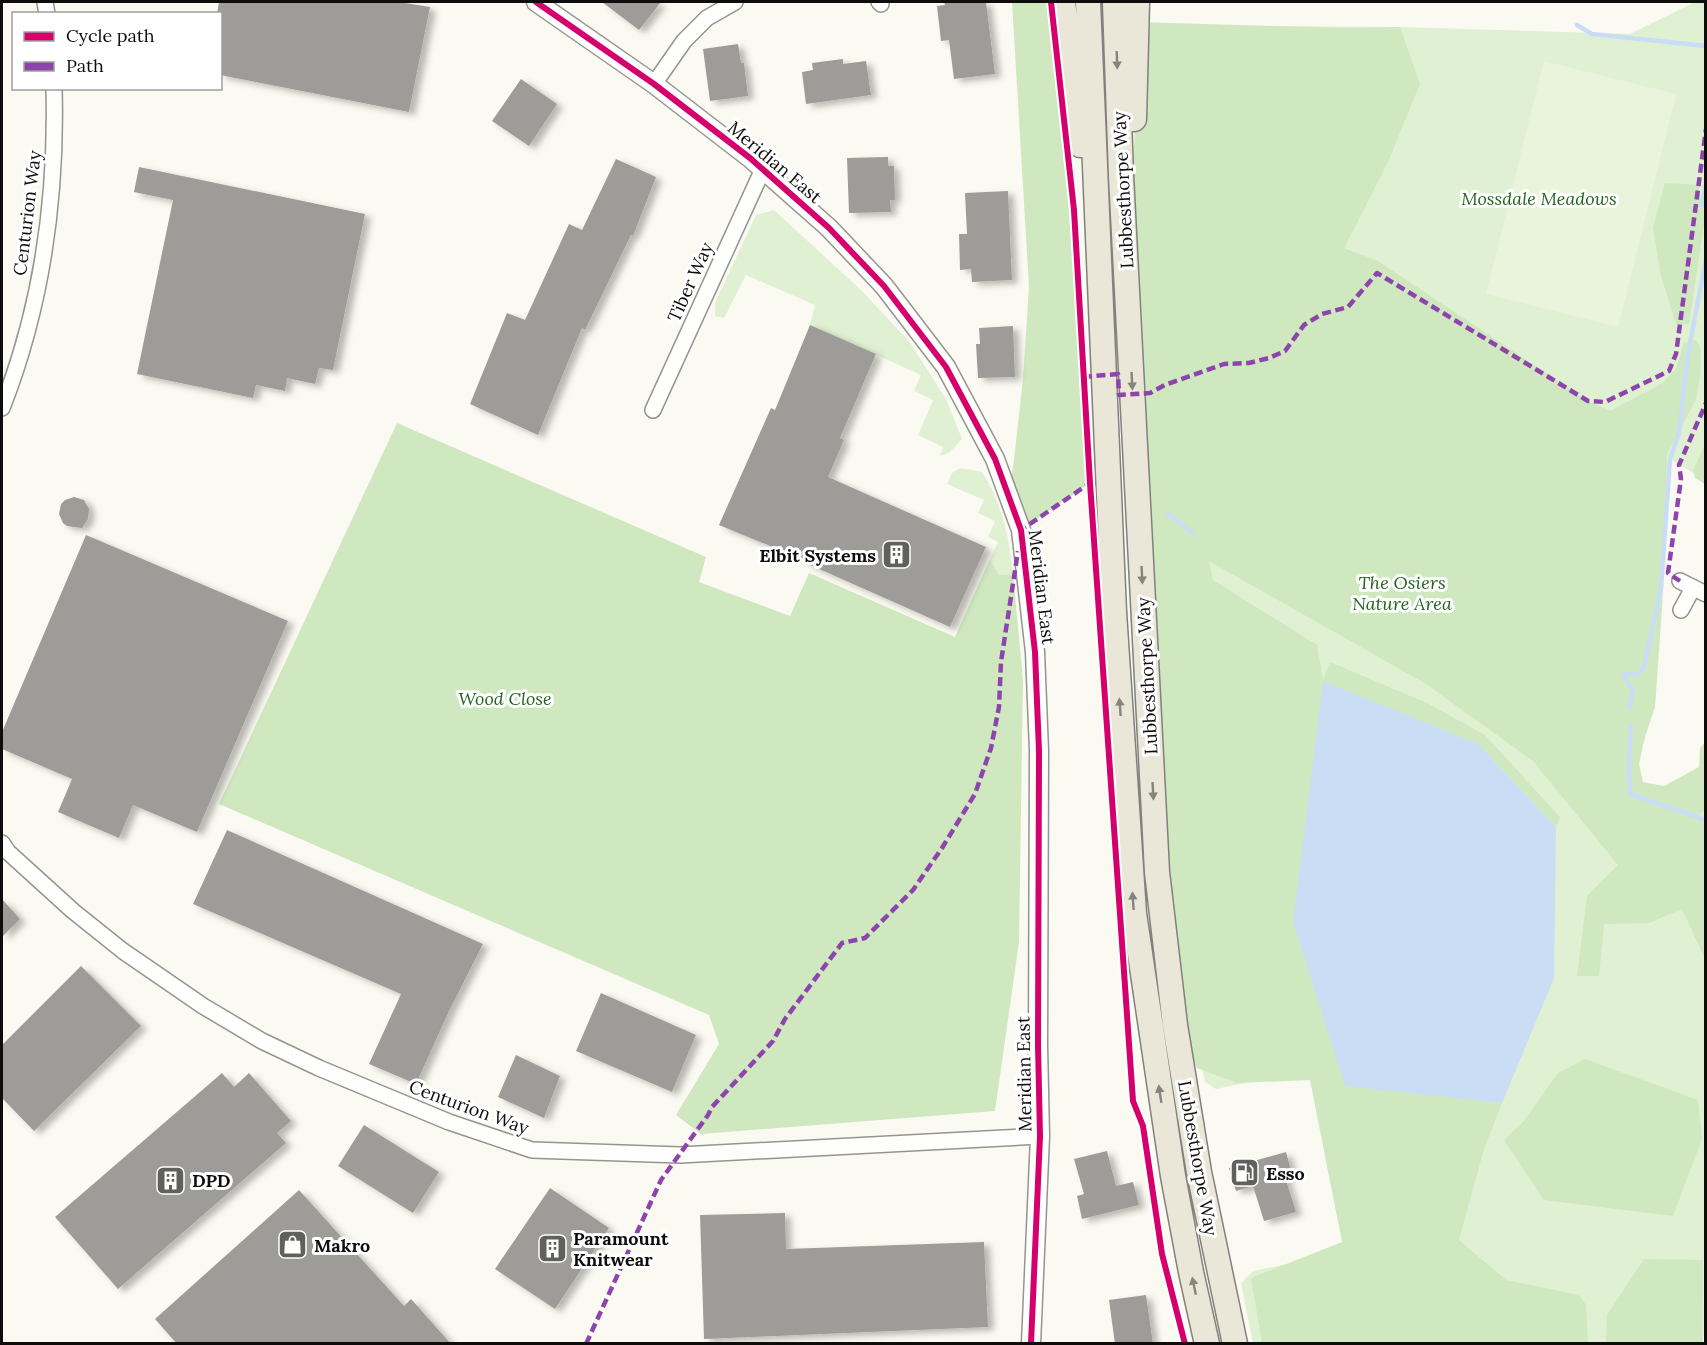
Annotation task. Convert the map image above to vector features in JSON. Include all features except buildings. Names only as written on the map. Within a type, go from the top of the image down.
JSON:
[{"type":"highway","points":[[1063,2],[1104,341]]},
{"type":"highway","name":"Lubbesthorpe Way","points":[[1088,2],[1114,612],[1134,912],[1172,1165],[1191,1272],[1207,1344]]},
{"type":"highway","name":"Lubbesthorpe Way","points":[[1115,2],[1121,175],[1157,872],[1175,1025],[1199,1172],[1234,1344]]},
{"type":"highway","points":[[1130,333],[1137,2]]},
{"type":"street","name":"Meridian East","points":[[536,2],[654,84],[763,169],[829,228],[884,286],[946,367],[995,459],[1021,530],[1035,652],[1040,751],[1038,1045],[1040,1136],[1031,1344]]},
{"type":"street","points":[[654,84],[684,40],[707,18],[735,2]]},
{"type":"street","name":"Centurion Way","points":[[2,408],[36,297],[46,252],[56,134],[54,90]]},
{"type":"street","name":"Tiber Way","points":[[653,410],[763,169]]},
{"type":"street","points":[[1681,610],[1693,587]]},
{"type":"street","name":"Centurion Way","points":[[2,843],[8,852],[74,911],[123,951],[196,1002],[262,1041],[319,1068],[449,1122],[532,1150],[680,1155],[1040,1136]]},
{"type":"green space","points":[[1012,2],[1051,2],[1090,483],[1021,530],[1008,495],[1023,379],[1029,287]]},
{"type":"green space","name":"The Osiers Nature Area","points":[[1695,2],[1705,2],[1705,480],[1670,459],[1662,608],[1634,793],[1705,809],[1706,1312],[1703,1343],[1253,1343],[1241,1283],[1253,1271],[1351,1251],[1314,1069],[1216,1089],[1205,1082],[1182,964],[1145,25],[1400,27],[1630,34]]},
{"type":"green space","name":"The Osiers Nature Area","points":[[1137,22],[1345,28],[1400,27],[1420,84],[1388,162],[1344,248],[1378,261],[1588,401],[1610,411],[1663,383],[1676,368],[1684,343],[1696,340],[1701,350],[1696,400],[1667,454],[1662,608],[1655,707],[1639,764],[1643,782],[1664,786],[1699,767],[1700,748],[1705,742],[1705,810],[1697,817],[1705,823],[1705,959],[1682,909],[1649,923],[1604,924],[1599,976],[1577,976],[1587,896],[1618,865],[1533,761],[1426,684],[1209,561],[1213,580],[1317,645],[1323,680],[1330,662],[1429,704],[1485,735],[1560,817],[1556,827],[1478,744],[1323,682],[1345,1085],[1502,1103],[1484,1149],[1459,1240],[1506,1280],[1579,1295],[1586,1305],[1588,1343],[1262,1343],[1251,1278],[1342,1242],[1310,1080],[1237,1083],[1197,1068],[1175,1025],[1130,333]]},
{"type":"green space","name":"Mossdale Meadows","points":[[1544,61],[1676,94],[1618,327],[1486,294]]},
{"type":"green space","points":[[1665,183],[1698,185],[1705,218],[1689,324],[1676,324],[1661,276],[1653,228]]},
{"type":"green space","points":[[774,210],[861,290],[909,341],[946,399],[962,439],[950,452],[940,456],[943,447],[918,435],[933,400],[914,391],[921,375],[810,325],[815,305],[746,275],[724,318],[715,316],[715,303],[756,215]]},
{"type":"green space","name":"Wood Close","points":[[397,423],[706,557],[699,582],[790,616],[809,573],[955,637],[990,559],[999,575],[1013,574],[1023,680],[1019,942],[995,1111],[701,1134],[676,1115],[719,1044],[709,1015],[219,804]]},
{"type":"green space","points":[[1705,445],[1706,484],[1695,478],[1693,470]]},
{"type":"green space","points":[[960,468],[982,472],[989,483],[1003,521],[1010,548],[1013,574],[999,575],[990,559],[998,542],[988,537],[995,521],[978,513],[984,500],[947,484],[952,473]]},
{"type":"green space","points":[[1585,1059],[1698,1100],[1702,1139],[1673,1216],[1544,1200],[1504,1140],[1523,1122],[1558,1073]]},
{"type":"green space","points":[[1644,1259],[1703,1260],[1702,1343],[1606,1343],[1607,1315]]},
{"type":"water","points":[[1323,681],[1478,744],[1556,827],[1554,978],[1502,1103],[1345,1086],[1293,922]]},
{"type":"waterway","points":[[1577,25],[1592,34],[1706,46]]},
{"type":"waterway","points":[[1706,184],[1702,205],[1706,206]]},
{"type":"waterway","points":[[1630,707],[1633,690],[1623,675],[1626,673],[1637,675],[1644,667],[1661,589],[1670,459],[1679,433],[1688,354],[1706,259]]},
{"type":"waterway","points":[[1168,514],[1193,534]]},
{"type":"waterway","points":[[1631,726],[1630,794],[1706,820]]},
{"type":"marked path","points":[[1083,377],[1118,374],[1119,395],[1150,393],[1165,385],[1224,364],[1249,363],[1269,358],[1285,351],[1304,325],[1322,314],[1348,307],[1377,273],[1588,401],[1605,402],[1669,371],[1676,354],[1706,129]]},
{"type":"marked path","points":[[1680,581],[1668,573],[1681,479],[1679,465],[1706,403]]},
{"type":"marked path","points":[[1020,533],[1021,530],[1090,483]]},
{"type":"marked path","points":[[586,1344],[661,1180],[712,1107],[773,1041],[785,1019],[842,943],[865,938],[913,890],[975,794],[991,748],[999,707],[1001,662],[1018,551]]},
{"type":"cycle path","points":[[536,2],[654,84],[750,158],[829,228],[884,286],[946,367],[995,459],[1021,530],[1035,652],[1039,751],[1040,1136],[1031,1344]]},
{"type":"cycle path","points":[[1051,2],[1074,210],[1090,483],[1133,1101],[1143,1126],[1162,1254],[1185,1344]]},
{"type":"place","name":"Elbit Systems","points":[[897,555]]},
{"type":"place","name":"Esso","points":[[1245,1173]]},
{"type":"place","name":"DPD","points":[[171,1180]]},
{"type":"place","name":"Makro","points":[[293,1245]]},
{"type":"place","name":"Paramount Knitwear","points":[[552,1248]]}]
